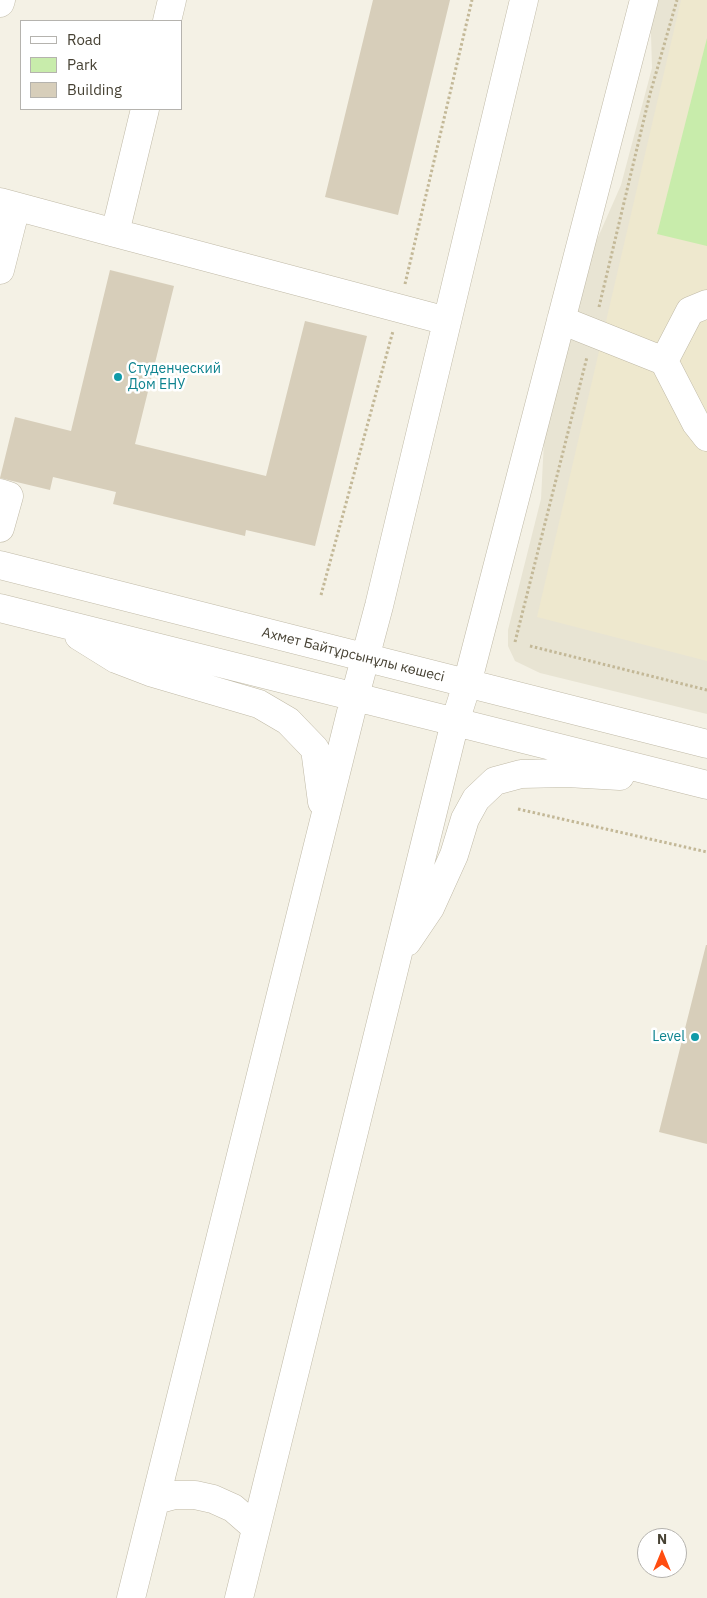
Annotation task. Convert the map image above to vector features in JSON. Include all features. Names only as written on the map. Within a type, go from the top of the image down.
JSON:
[{"type":"street","points":[[167,20],[172,0]]},
{"type":"street","points":[[131,1598],[365,658],[524,0]]},
{"type":"street","points":[[239,1598],[455,722],[467,684],[644,0]]},
{"type":"street","points":[[115,233],[145,110]]},
{"type":"street","points":[[0,270],[8,205],[447,321]]},
{"type":"street","points":[[664,361],[690,311],[707,304]]},
{"type":"street","points":[[562,320],[664,361],[696,423],[707,437]]},
{"type":"street","points":[[0,493],[9,496],[0,528]]},
{"type":"street","name":"Ахмет Байтұрсынұлы көшесі","points":[[0,565],[707,744]]},
{"type":"street","points":[[0,608],[695,782]]},
{"type":"street","points":[[56,622],[116,659],[150,672],[259,704],[288,721],[315,750],[324,819]]},
{"type":"street","points":[[397,956],[430,908],[454,855],[464,819],[476,799],[495,781],[521,774],[567,773],[695,782]]},
{"type":"street","points":[[156,1500],[175,1495],[195,1495],[213,1499],[233,1508],[256,1528]]},
{"type":"path","points":[[530,646],[707,690]]},
{"type":"path","points":[[518,809],[707,852]]},
{"type":"shaded area","points":[[650,0],[707,0],[707,714],[540,673],[515,661],[508,646],[508,630],[541,499],[544,441],[592,251],[621,185],[652,68]]},
{"type":"shaded area","points":[[681,0],[707,0],[707,661],[537,617]]},
{"type":"green space","points":[[707,38],[707,246],[657,234]]},
{"type":"building","points":[[373,0],[450,0],[398,215],[325,197]]},
{"type":"building","name":"Студенческий Дом ЕНУ","points":[[110,270],[174,286],[135,444],[266,476],[305,321],[367,336],[315,546],[246,530],[245,536],[113,504],[116,492],[53,477],[50,490],[0,478],[15,417],[71,431]]},
{"type":"building","name":"Level","points":[[707,945],[707,1144],[659,1132]]},
{"type":"place","name":"Студенческий Дом ЕНУ","points":[[118,377]]},
{"type":"place","name":"Level","points":[[695,1037]]}]
